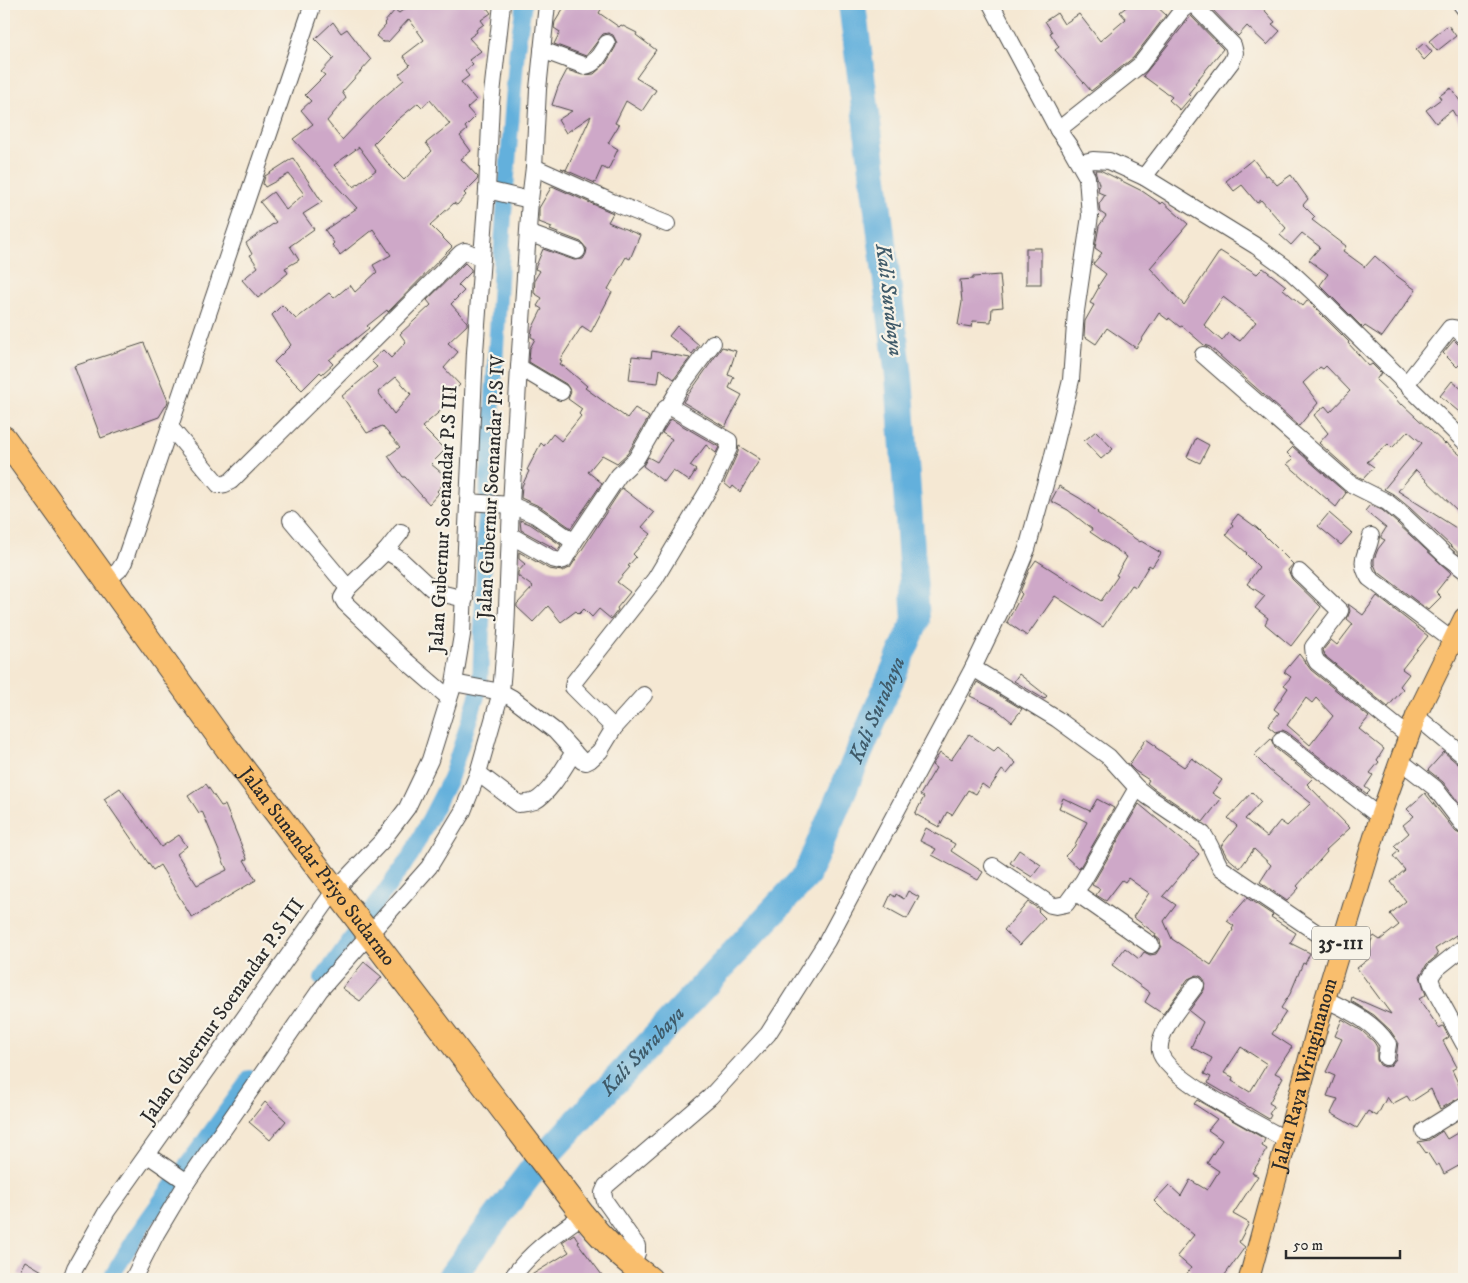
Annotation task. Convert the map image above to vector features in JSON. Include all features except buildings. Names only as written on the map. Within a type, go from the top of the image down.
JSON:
[{"type":"highway","name":"Jalan Sunandar Priyo Sudarmo","points":[[4,438],[227,748],[595,1231],[641,1273]]},
{"type":"main road","name":"Jalan Raya Wringinanom","points":[[1249,1279],[1339,948],[1380,817],[1416,716],[1464,618]]},
{"type":"street","points":[[106,581],[119,570],[124,562],[312,4]]},
{"type":"street","name":"Jalan Gubernur Soenandar P.S III","points":[[71,1279],[75,1268],[107,1211],[152,1158],[245,1016],[407,808],[430,760],[457,689],[472,502],[475,352],[482,258],[492,191],[491,103],[502,4]]},
{"type":"street","name":"Jalan Gubernur Soenandar P.S IV","points":[[133,1279],[184,1179],[320,990],[368,932],[429,867],[463,811],[478,773],[498,692],[506,633],[510,535],[508,504],[528,233],[526,199],[534,167],[538,89],[547,4]]},
{"type":"street","points":[[641,1273],[636,1246],[605,1200],[603,1193],[606,1186],[710,1097],[768,1034],[827,941],[974,668],[1027,549],[1051,463],[1071,380],[1076,311],[1090,216],[1087,177],[1058,130],[991,4]]},
{"type":"street","points":[[1058,130],[1094,100],[1130,75],[1140,65],[1182,10],[1189,4],[1197,8],[1233,45],[1235,53],[1232,61],[1144,177]]},
{"type":"street","points":[[1461,4],[1464,8]]},
{"type":"street","points":[[542,50],[584,66],[590,66],[606,43]]},
{"type":"street","points":[[1080,163],[1093,160],[1110,161],[1144,177],[1256,246],[1288,269],[1407,383],[1464,441]]},
{"type":"street","points":[[534,167],[667,224]]},
{"type":"street","points":[[492,191],[526,199]]},
{"type":"street","points":[[528,233],[577,252]]},
{"type":"street","points":[[170,427],[219,485],[231,482],[461,253],[465,251],[482,258]]},
{"type":"street","points":[[1407,383],[1450,328],[1453,327],[1464,336]]},
{"type":"street","points":[[510,535],[552,559],[560,562],[567,557],[574,542],[619,476],[636,459],[665,409],[713,344]]},
{"type":"street","points":[[1203,355],[1349,483],[1387,502],[1447,557],[1464,570]]},
{"type":"street","points":[[519,367],[561,392]]},
{"type":"street","points":[[614,728],[576,690],[574,682],[655,579],[712,482],[729,448],[729,441],[669,406]]},
{"type":"street","points":[[472,502],[508,504],[535,516],[574,542]]},
{"type":"street","points":[[291,520],[348,588]]},
{"type":"street","points":[[401,532],[386,551],[348,588],[342,598],[405,660],[457,689],[498,692],[512,698],[555,731],[586,762],[600,750],[614,728],[644,695]]},
{"type":"street","points":[[1371,536],[1370,546],[1362,563],[1369,578],[1453,641]]},
{"type":"street","points":[[386,551],[402,560],[431,588],[465,599]]},
{"type":"street","points":[[1299,572],[1340,611],[1312,647],[1317,662],[1408,736]]},
{"type":"street","points":[[974,668],[1057,719],[1110,757],[1137,788],[1203,834],[1222,868],[1339,948]]},
{"type":"street","points":[[1416,716],[1464,756]]},
{"type":"street","points":[[1281,740],[1380,817]]},
{"type":"street","points":[[478,773],[519,804],[527,803],[534,801],[546,792],[574,752]]},
{"type":"street","points":[[1399,760],[1435,788],[1464,826]]},
{"type":"street","points":[[993,866],[1050,905],[1066,904],[1083,881],[1137,788]]},
{"type":"street","points":[[1075,892],[1151,945]]},
{"type":"street","points":[[1464,946],[1435,970],[1430,978],[1464,1044]]},
{"type":"street","points":[[1196,986],[1164,1030],[1159,1050],[1162,1060],[1185,1080],[1233,1110],[1287,1140]]},
{"type":"street","points":[[1325,999],[1365,1019],[1381,1034],[1388,1044],[1386,1057]]},
{"type":"street","points":[[1424,1130],[1464,1106]]},
{"type":"street","points":[[152,1158],[184,1179]]},
{"type":"street","points":[[515,1277],[525,1260],[580,1211]]},
{"type":"waterway","points":[[322,979],[411,855],[450,779],[480,687],[485,532],[504,214],[517,49],[524,4]]},
{"type":"waterway","name":"Kali Surabaya","points":[[450,1279],[534,1168],[806,876],[916,620],[899,377],[852,4]]},
{"type":"waterway","points":[[110,1279],[143,1225],[250,1078]]}]
